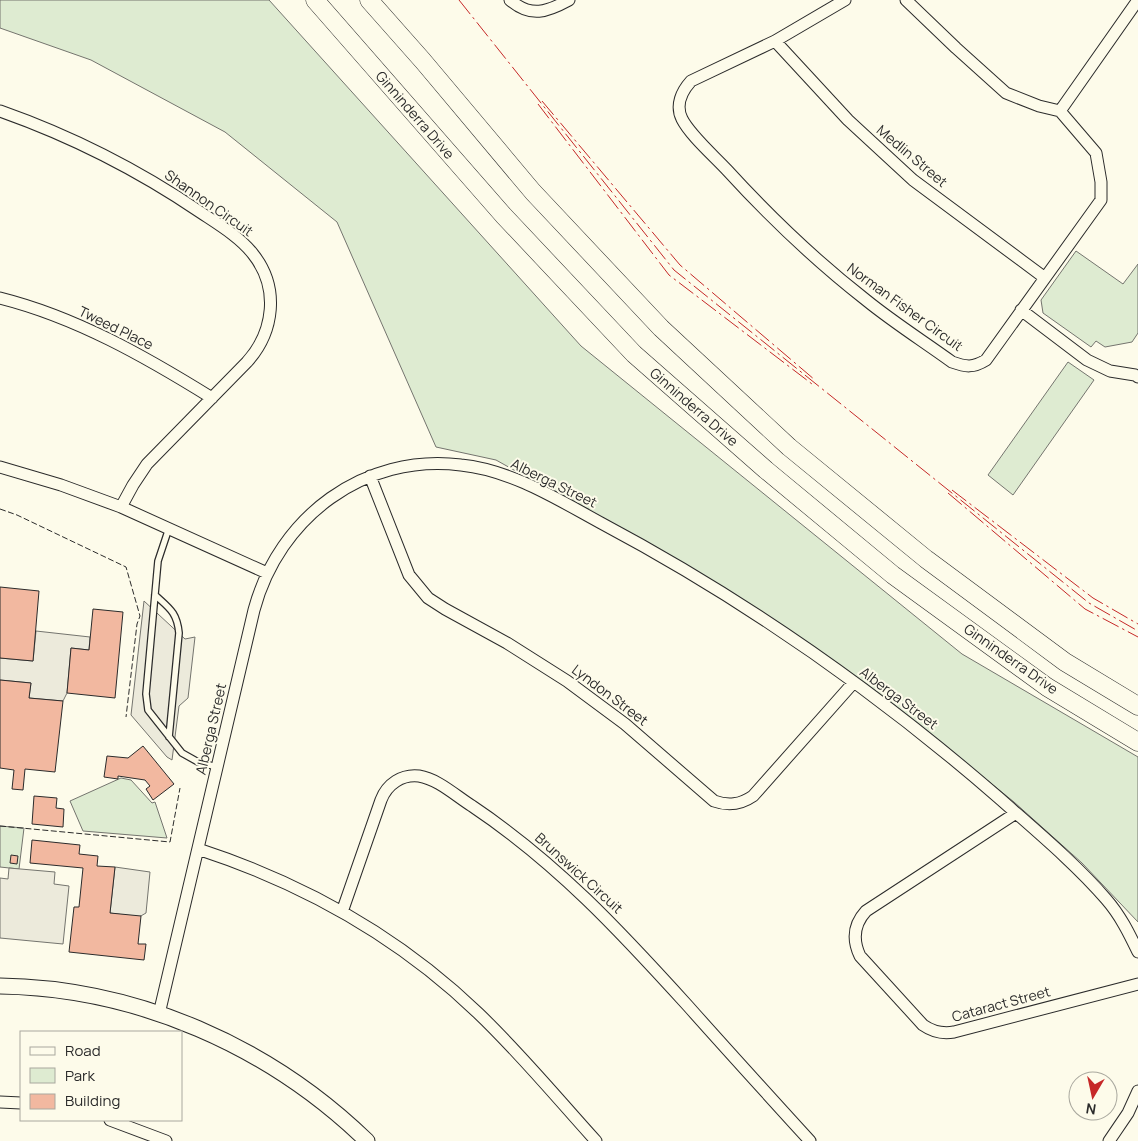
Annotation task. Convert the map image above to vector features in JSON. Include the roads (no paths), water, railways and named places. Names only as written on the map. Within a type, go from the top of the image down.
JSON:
[{"type":"main road","name":"Ginninderra Drive","points":[[315,0],[504,216],[634,354],[766,470],[893,575],[1047,687],[1138,742]]},
{"type":"main road","name":"Ginninderra Drive","points":[[369,0],[533,192],[661,328],[789,446],[941,571],[1065,662],[1138,706]]},
{"type":"street","points":[[510,0],[518,7],[532,12],[551,10],[569,0]]},
{"type":"street","name":"Norman Fisher Circuit","points":[[845,0],[775,41],[691,81],[682,91],[679,107],[682,118],[695,136],[755,200],[802,246],[866,301],[952,362],[966,367],[976,366],[986,360],[1101,200],[1101,182],[1096,153],[1060,111]]},
{"type":"street","points":[[906,0],[1006,93],[1039,106],[1060,111],[1138,0]]},
{"type":"street","name":"Medlin Street","points":[[775,41],[848,120],[913,180],[1045,278]]},
{"type":"street","name":"Shannon Circuit","points":[[0,111],[65,137],[140,175],[211,220],[238,240],[254,255],[264,273],[271,304],[268,326],[260,345],[254,354],[147,464],[121,507]]},
{"type":"street","name":"Tweed Place","points":[[0,298],[33,307],[95,333],[155,363],[212,398]]},
{"type":"street","points":[[1021,310],[1086,360],[1110,371],[1138,377]]},
{"type":"street","name":"Alberga Street","points":[[159,1014],[254,610],[267,573],[283,546],[303,521],[334,495],[370,476],[400,468],[439,463],[478,467],[508,476],[572,507],[669,561],[763,619],[854,682],[936,745],[1016,813],[1105,897],[1124,923],[1138,952]]},
{"type":"street","points":[[0,467],[61,485],[121,507],[267,573]]},
{"type":"street","name":"Lyndon Street","points":[[370,476],[409,575],[424,595],[436,604],[538,662],[596,702],[652,746],[714,801],[731,804],[742,802],[752,796],[854,682]]},
{"type":"street","name":"Brunswick Circuit","points":[[342,912],[386,790],[394,782],[404,777],[416,776],[432,781],[514,836],[588,899],[810,1141]]},
{"type":"street","name":"Cataract Street","points":[[1016,813],[866,910],[859,920],[855,932],[860,956],[923,1025],[933,1031],[943,1033],[954,1032],[1138,984]]},
{"type":"street","points":[[198,849],[286,883],[342,912],[390,941],[456,993],[497,1031],[596,1141]]},
{"type":"street","points":[[0,986],[45,989],[88,995],[159,1014],[206,1032],[274,1068],[316,1096],[367,1141]]},
{"type":"street","points":[[1109,1141],[1128,1113],[1138,1091]]},
{"type":"street","points":[[0,1102],[20,1103]]},
{"type":"street","points":[[113,1121],[166,1141]]},
{"type":"lane","points":[[169,528],[158,562],[146,694],[148,710],[182,753],[198,762],[217,768]]},
{"type":"lane","points":[[155,595],[178,620],[179,633],[169,736]]}]
